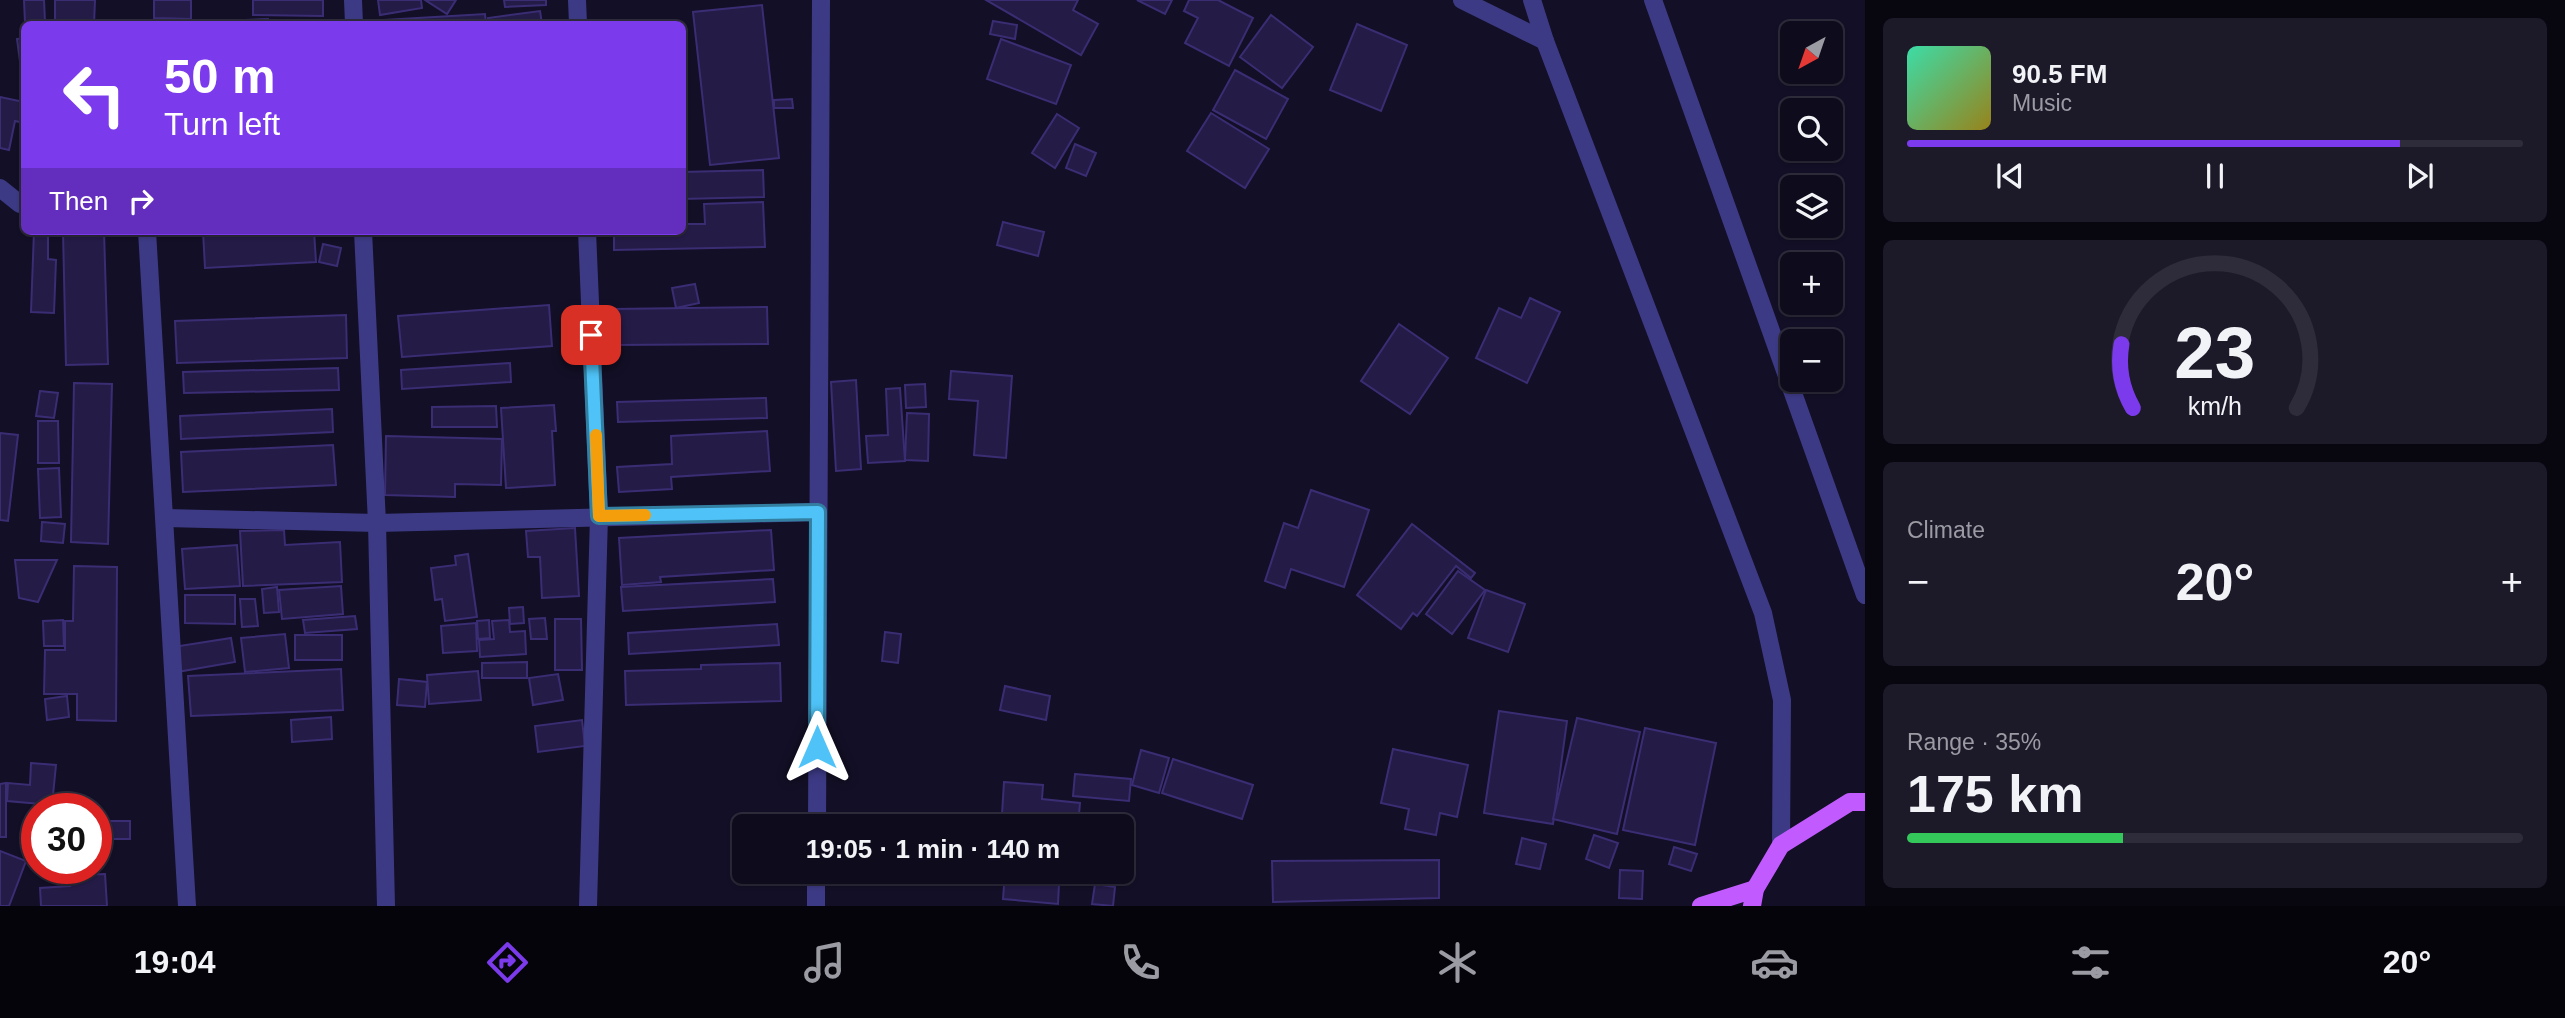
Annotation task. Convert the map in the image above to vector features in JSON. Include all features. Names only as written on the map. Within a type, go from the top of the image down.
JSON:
[{"type":"main road","points":[[1701,906],[1753,897],[1781,845],[1850,802],[1865,802]]},
{"type":"street","points":[[353,0],[354,21]]},
{"type":"street","points":[[577,0],[578,21]]},
{"type":"street","points":[[817,814],[821,0]]},
{"type":"street","points":[[1462,0],[1545,41]]},
{"type":"street","points":[[1532,0],[1545,41],[1763,613],[1782,700],[1781,845]]},
{"type":"street","points":[[1653,0],[1865,595]]},
{"type":"street","points":[[0,188],[21,204]]},
{"type":"street","points":[[147,235],[187,906]]},
{"type":"street","points":[[363,235],[377,523],[386,906]]},
{"type":"street","points":[[587,235],[599,516],[588,906]]},
{"type":"street","points":[[166,517],[377,523],[818,512]]},
{"type":"street","points":[[816,884],[816,906]]},
{"type":"building","points":[[24,0],[44,0],[45,21],[25,21]]},
{"type":"building","points":[[55,0],[95,0],[94,21],[55,21]]},
{"type":"building","points":[[154,0],[191,0],[191,19],[154,18]]},
{"type":"building","points":[[253,0],[323,0],[323,16],[253,15]]},
{"type":"building","points":[[378,0],[421,0],[422,8],[380,15]]},
{"type":"building","points":[[425,0],[456,0],[447,14]]},
{"type":"building","points":[[504,0],[546,0],[546,5],[505,7]]},
{"type":"building","points":[[986,0],[1078,0],[1073,10],[1098,24],[1081,55]]},
{"type":"building","points":[[1137,0],[1172,0],[1165,14]]},
{"type":"building","points":[[1189,0],[1218,0],[1253,18],[1229,66],[1185,43],[1198,18],[1184,11]]},
{"type":"building","points":[[762,5],[779,158],[710,165],[693,12]]},
{"type":"building","points":[[540,11],[542,21],[488,21],[488,18]]},
{"type":"building","points":[[485,14],[486,21],[384,21]]},
{"type":"building","points":[[1271,15],[1313,47],[1282,88],[1240,57]]},
{"type":"building","points":[[268,19],[268,21],[223,21]]},
{"type":"building","points":[[993,21],[1017,25],[1015,39],[990,34]]},
{"type":"building","points":[[1357,24],[1407,45],[1381,111],[1330,90]]},
{"type":"building","points":[[21,38],[21,69],[17,39]]},
{"type":"building","points":[[1001,39],[1071,65],[1056,104],[987,79]]},
{"type":"building","points":[[1235,70],[1288,99],[1266,139],[1213,110]]},
{"type":"building","points":[[0,97],[21,101],[21,122],[15,121],[9,150],[0,148]]},
{"type":"building","points":[[792,99],[793,108],[774,108],[774,100]]},
{"type":"building","points":[[1211,113],[1269,149],[1245,188],[1187,151]]},
{"type":"building","points":[[1057,114],[1079,128],[1055,168],[1032,153]]},
{"type":"building","points":[[1075,144],[1096,153],[1086,176],[1066,168]]},
{"type":"building","points":[[763,170],[764,197],[686,199],[686,172]]},
{"type":"building","points":[[763,202],[765,247],[614,250],[614,235],[686,235],[686,224],[705,224],[704,204]]},
{"type":"building","points":[[1003,222],[1044,232],[1038,256],[997,245]]},
{"type":"building","points":[[34,235],[48,235],[48,259],[56,260],[54,313],[31,312]]},
{"type":"building","points":[[63,235],[104,235],[108,364],[66,365]]},
{"type":"building","points":[[203,235],[314,235],[316,262],[205,268]]},
{"type":"building","points":[[323,244],[341,248],[337,266],[319,262]]},
{"type":"building","points":[[695,284],[699,303],[676,308],[672,288]]},
{"type":"building","points":[[1530,298],[1560,312],[1527,383],[1476,358],[1499,308],[1521,318]]},
{"type":"building","points":[[549,305],[552,346],[402,357],[398,316]]},
{"type":"building","points":[[767,307],[768,344],[613,345],[613,309]]},
{"type":"building","points":[[346,315],[347,358],[177,363],[175,321]]},
{"type":"building","points":[[1399,324],[1448,358],[1410,414],[1361,381]]},
{"type":"building","points":[[510,363],[511,382],[402,389],[401,370]]},
{"type":"building","points":[[338,368],[339,390],[184,393],[183,372]]},
{"type":"building","points":[[951,371],[1012,376],[1006,458],[974,455],[978,401],[949,399]]},
{"type":"building","points":[[856,380],[861,469],[836,471],[831,382]]},
{"type":"building","points":[[74,383],[112,384],[108,544],[71,542]]},
{"type":"building","points":[[925,384],[926,407],[906,408],[905,385]]},
{"type":"building","points":[[900,388],[905,461],[868,463],[866,436],[888,435],[886,389]]},
{"type":"building","points":[[40,391],[58,393],[54,418],[36,416]]},
{"type":"building","points":[[766,398],[767,418],[618,422],[617,402]]},
{"type":"building","points":[[554,405],[556,431],[552,431],[555,485],[506,488],[501,408]]},
{"type":"building","points":[[496,406],[497,427],[432,427],[432,407]]},
{"type":"building","points":[[332,409],[333,432],[181,439],[180,416]]},
{"type":"building","points":[[907,413],[929,414],[928,461],[905,460]]},
{"type":"building","points":[[38,421],[58,421],[59,463],[38,463]]},
{"type":"building","points":[[767,431],[770,471],[671,477],[672,489],[619,492],[617,467],[672,464],[671,436]]},
{"type":"building","points":[[0,433],[18,435],[8,521],[0,520]]},
{"type":"building","points":[[386,436],[502,439],[501,485],[455,484],[455,497],[385,495]]},
{"type":"building","points":[[333,445],[336,485],[183,492],[181,452]]},
{"type":"building","points":[[59,468],[61,517],[40,518],[38,469]]},
{"type":"building","points":[[1311,490],[1369,510],[1344,587],[1291,569],[1285,588],[1265,581],[1284,523],[1298,528]]},
{"type":"building","points":[[42,522],[65,524],[63,543],[41,541]]},
{"type":"building","points":[[1412,524],[1475,573],[1471,578],[1456,566],[1417,616],[1413,613],[1401,629],[1357,595]]},
{"type":"building","points":[[575,528],[579,596],[542,598],[540,557],[528,557],[526,531]]},
{"type":"building","points":[[284,530],[285,545],[340,542],[342,582],[243,586],[240,531]]},
{"type":"building","points":[[771,530],[774,570],[660,577],[661,582],[622,585],[619,538]]},
{"type":"building","points":[[237,545],[240,586],[185,589],[182,549]]},
{"type":"building","points":[[468,554],[477,617],[445,621],[442,599],[435,600],[431,568],[456,565],[455,556]]},
{"type":"building","points":[[15,560],[57,560],[38,602],[19,598]]},
{"type":"building","points":[[74,566],[117,567],[116,721],[77,720],[77,694],[44,694],[45,650],[65,650],[65,621],[73,621]]},
{"type":"building","points":[[1458,571],[1485,590],[1452,634],[1426,614]]},
{"type":"building","points":[[773,579],[775,602],[623,611],[621,587]]},
{"type":"building","points":[[341,586],[343,614],[282,619],[279,590]]},
{"type":"building","points":[[277,587],[279,612],[264,613],[262,589]]},
{"type":"building","points":[[1486,590],[1525,604],[1508,652],[1468,638]]},
{"type":"building","points":[[185,595],[235,595],[235,624],[185,623]]},
{"type":"building","points":[[240,599],[255,599],[258,626],[242,627]]},
{"type":"building","points":[[523,607],[524,623],[510,624],[509,608]]},
{"type":"building","points":[[355,616],[357,629],[305,633],[303,620]]},
{"type":"building","points":[[545,618],[547,639],[531,639],[529,619]]},
{"type":"building","points":[[555,619],[581,619],[582,670],[555,670]]},
{"type":"building","points":[[63,620],[64,646],[44,646],[43,621]]},
{"type":"building","points":[[489,620],[490,638],[478,639],[477,621]]},
{"type":"building","points":[[509,620],[510,632],[525,631],[526,654],[480,657],[479,640],[494,639],[492,621]]},
{"type":"building","points":[[476,623],[477,651],[443,653],[441,626]]},
{"type":"building","points":[[777,624],[779,645],[629,654],[628,633]]},
{"type":"building","points":[[885,632],[901,634],[898,663],[882,661]]},
{"type":"building","points":[[285,634],[289,668],[245,672],[241,638]]},
{"type":"building","points":[[295,635],[342,635],[342,660],[295,660]]},
{"type":"building","points":[[231,638],[235,662],[177,672],[173,647]]},
{"type":"building","points":[[527,662],[527,678],[482,678],[482,663]]},
{"type":"building","points":[[780,663],[781,701],[626,705],[625,671]]},
{"type":"building","points":[[341,669],[343,710],[191,716],[188,676]]},
{"type":"building","points":[[478,671],[481,700],[429,704],[427,675]]},
{"type":"building","points":[[558,674],[563,700],[533,705],[529,678]]},
{"type":"building","points":[[399,679],[427,682],[425,707],[397,705]]},
{"type":"building","points":[[1005,686],[1050,696],[1046,720],[1000,710]]},
{"type":"building","points":[[67,696],[69,717],[47,720],[45,699]]},
{"type":"building","points":[[1499,711],[1567,721],[1553,824],[1484,813]]},
{"type":"building","points":[[331,717],[332,739],[292,742],[291,720]]},
{"type":"building","points":[[1577,718],[1640,732],[1617,834],[1553,819]]},
{"type":"building","points":[[582,720],[585,746],[538,752],[535,726]]},
{"type":"building","points":[[1645,728],[1716,743],[1695,845],[1623,830]]},
{"type":"building","points":[[1393,749],[1468,765],[1457,817],[1440,813],[1436,835],[1405,829],[1409,809],[1381,803]]},
{"type":"building","points":[[1141,750],[1169,758],[1159,793],[1132,785]]},
{"type":"building","points":[[1173,759],[1253,785],[1242,819],[1162,793]]},
{"type":"building","points":[[31,763],[56,765],[53,793],[21,793],[21,802],[7,801],[8,783],[30,785]]},
{"type":"building","points":[[1075,774],[1131,779],[1129,801],[1073,796]]},
{"type":"building","points":[[1004,782],[1043,785],[1042,799],[1080,803],[1079,814],[1002,814]]},
{"type":"building","points":[[6,783],[6,837],[0,837],[0,784]]},
{"type":"building","points":[[112,821],[130,821],[130,839],[112,839]]},
{"type":"building","points":[[1594,835],[1618,843],[1609,868],[1586,859]]},
{"type":"building","points":[[1522,838],[1546,844],[1540,869],[1516,864]]},
{"type":"building","points":[[1674,847],[1697,854],[1691,871],[1669,864]]},
{"type":"building","points":[[0,851],[21,859],[21,874],[9,906],[0,906]]},
{"type":"building","points":[[1439,860],[1439,898],[1273,902],[1272,861]]},
{"type":"building","points":[[1620,870],[1643,871],[1642,899],[1619,898]]},
{"type":"building","points":[[106,884],[107,906],[41,906],[40,888]]},
{"type":"building","points":[[1004,884],[1059,884],[1058,904],[1003,899]]},
{"type":"building","points":[[1095,884],[1115,887],[1113,906],[1092,904]]},
{"type":"slow traffic","points":[[596,435],[599,516],[645,515]]},
{"type":"route","points":[[591,335],[599,516],[818,512],[817,747]]}]
